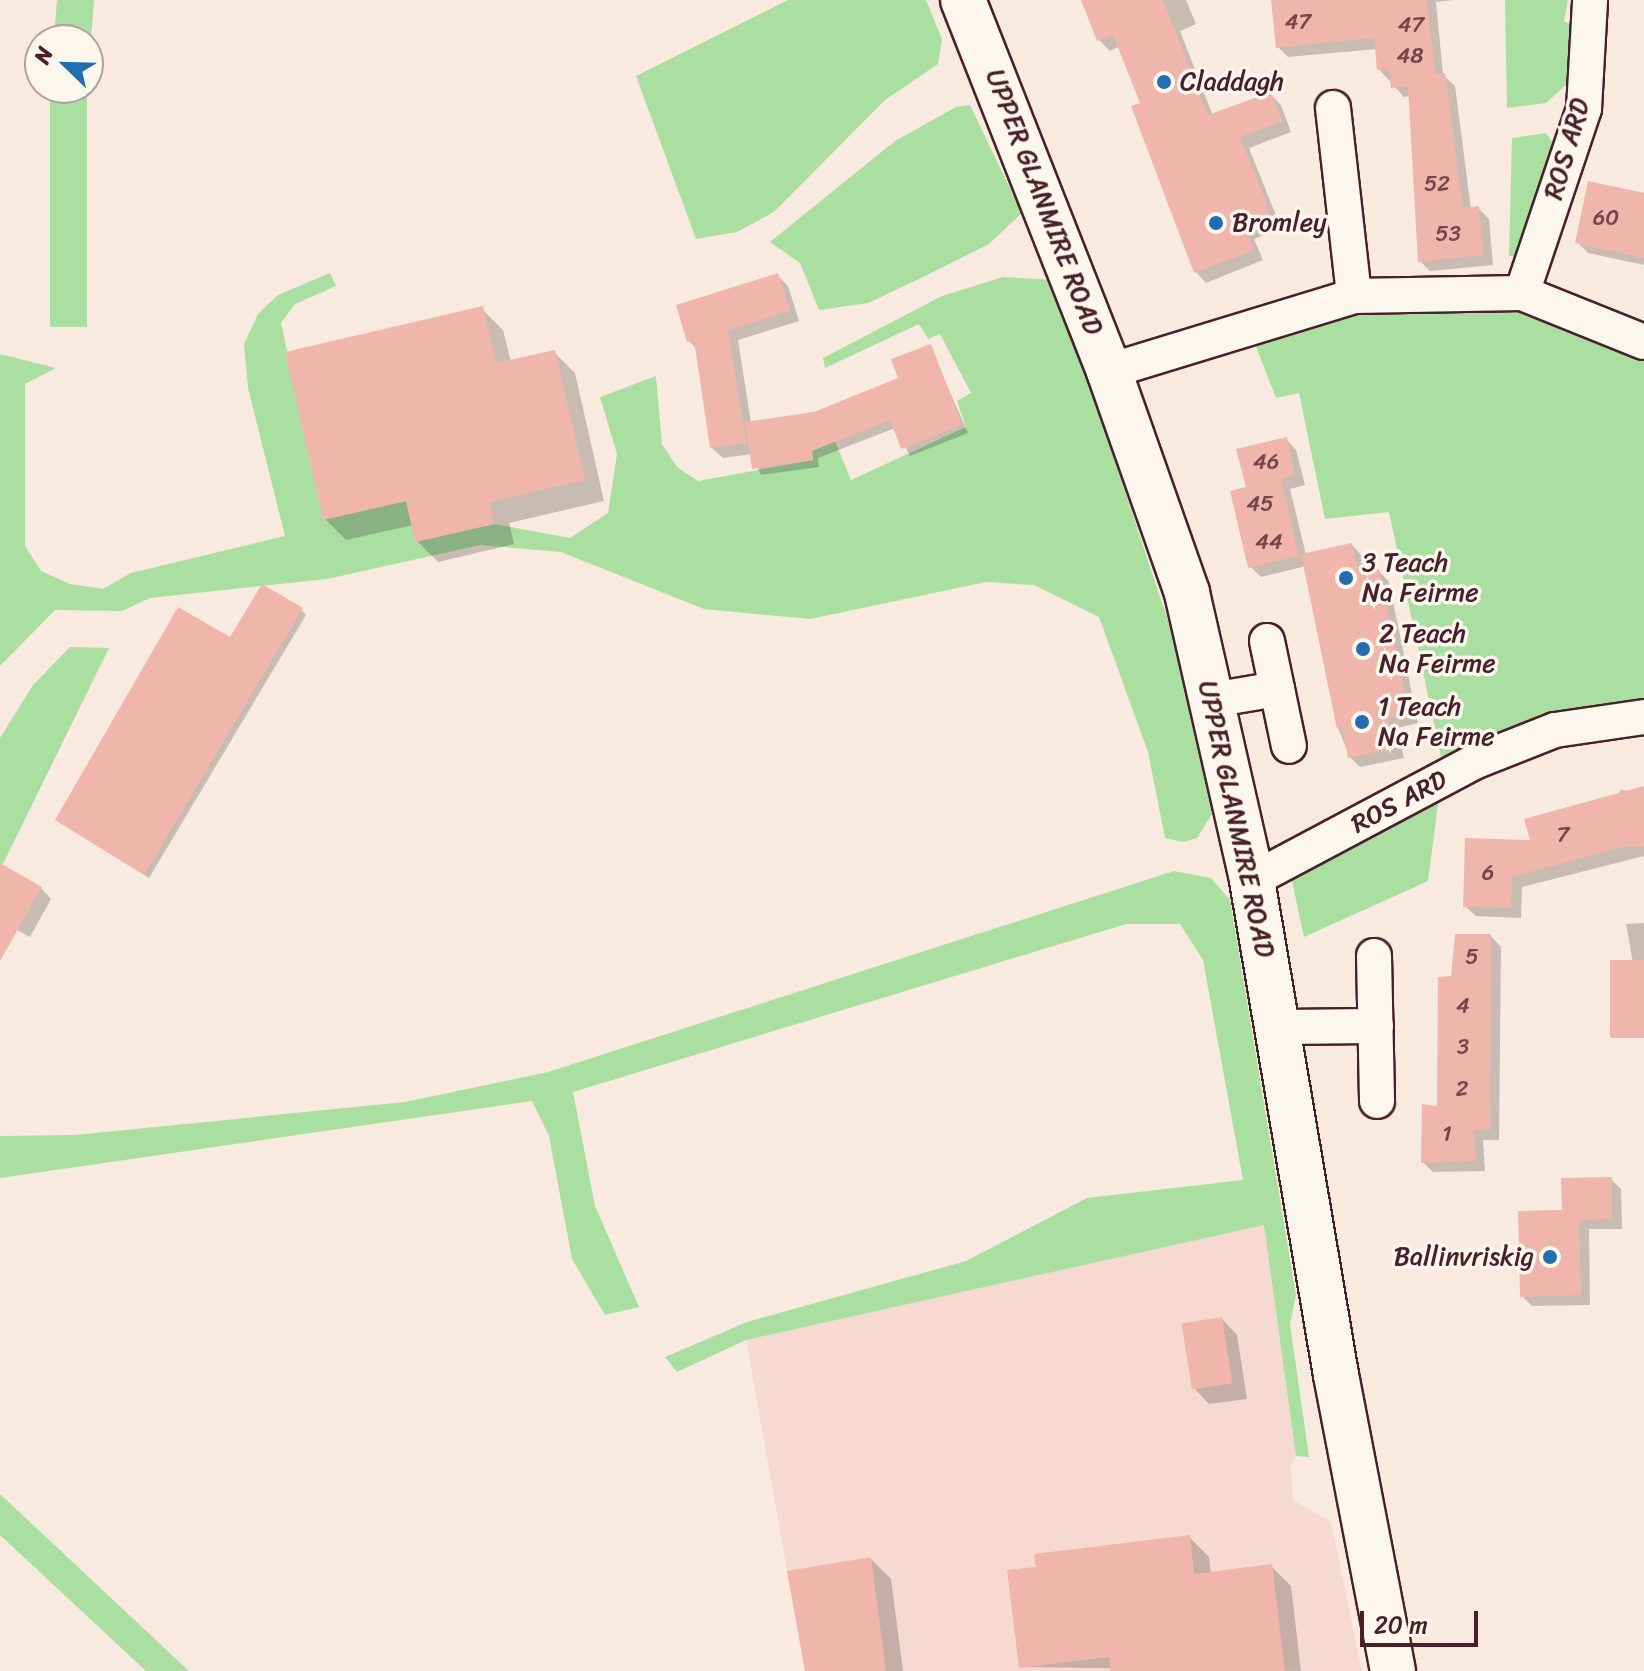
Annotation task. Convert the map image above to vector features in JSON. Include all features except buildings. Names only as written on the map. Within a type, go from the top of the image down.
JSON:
[{"type":"main road","name":"UPPER GLANMIRE ROAD","points":[[963,0],[1109,371],[1187,593],[1252,880],[1338,1390],[1393,1671]]},
{"type":"street","name":"ROS ARD","points":[[1522,293],[1584,109],[1590,0]]},
{"type":"street","points":[[1333,108],[1354,296]]},
{"type":"street","points":[[1109,371],[1354,296],[1522,293],[1644,342]]},
{"type":"street","points":[[1267,641],[1289,746]]},
{"type":"street","points":[[1212,700],[1277,689]]},
{"type":"street","name":"ROS ARD","points":[[1252,880],[1474,762],[1555,730],[1644,717]]},
{"type":"street","points":[[1374,956],[1377,1101]]},
{"type":"street","points":[[1278,1027],[1376,1026]]},
{"type":"shaded area","points":[[1264,1224],[1296,1456],[1291,1467],[1293,1500],[1331,1522],[1362,1671],[805,1671],[746,1340]]},
{"type":"green space","points":[[57,0],[94,0],[92,24],[55,24]]},
{"type":"green space","points":[[788,0],[926,0],[942,39],[938,64],[885,100],[774,212],[737,232],[696,239],[636,76]]},
{"type":"green space","points":[[1505,0],[1568,0],[1564,21],[1577,29],[1577,75],[1546,103],[1507,108]]},
{"type":"green space","points":[[50,104],[87,104],[87,327],[50,327]]},
{"type":"green space","points":[[970,105],[1022,213],[989,244],[917,280],[868,303],[819,310],[800,263],[770,242],[895,141],[956,107]]},
{"type":"green space","points":[[1546,133],[1559,152],[1522,256],[1509,256],[1512,138]]},
{"type":"green space","points":[[330,273],[336,286],[295,304],[281,323],[323,520],[406,501],[416,542],[494,524],[570,538],[608,513],[617,454],[600,397],[656,376],[662,444],[677,467],[698,481],[813,460],[807,413],[822,410],[851,480],[966,427],[957,401],[971,393],[940,334],[928,339],[919,324],[825,368],[823,358],[942,296],[1003,277],[1055,280],[1172,633],[1212,814],[1197,838],[1183,842],[1165,838],[1148,752],[1099,617],[1034,585],[986,582],[810,619],[704,609],[561,552],[480,545],[327,579],[150,598],[122,611],[55,610],[0,666],[0,354],[56,368],[25,384],[25,546],[41,571],[70,584],[103,589],[131,573],[285,536],[248,388],[244,344],[258,314],[278,295]]},
{"type":"green space","points":[[1527,310],[1644,355],[1644,702],[1612,703],[1531,724],[1442,761],[1389,512],[1325,519],[1299,393],[1276,398],[1253,339],[1366,312]]},
{"type":"green space","points":[[70,647],[109,648],[0,870],[0,738],[33,685]]},
{"type":"green space","points":[[1440,789],[1428,881],[1304,937],[1290,872]]},
{"type":"green space","points":[[1174,871],[1211,878],[1230,900],[1296,1295],[1290,1324],[1309,1457],[1296,1456],[1264,1225],[746,1340],[677,1372],[665,1357],[747,1322],[966,1261],[1087,1198],[1243,1180],[1203,960],[1180,924],[1126,924],[573,1092],[595,1206],[639,1307],[605,1315],[572,1259],[549,1136],[532,1101],[0,1178],[0,1136],[75,1135],[405,1102],[548,1072]]},
{"type":"green space","points":[[0,1494],[189,1671],[146,1671],[0,1535]]},
{"type":"place","name":"Claddagh","points":[[1164,82]]},
{"type":"place","name":"Bromley","points":[[1216,223]]},
{"type":"place","name":"3 Teach Na Feirme","points":[[1346,578]]},
{"type":"place","name":"2 Teach Na Feirme","points":[[1363,649]]},
{"type":"place","name":"1 Teach Na Feirme","points":[[1362,722]]},
{"type":"place","name":"Ballinvriskig","points":[[1550,1257]]}]
